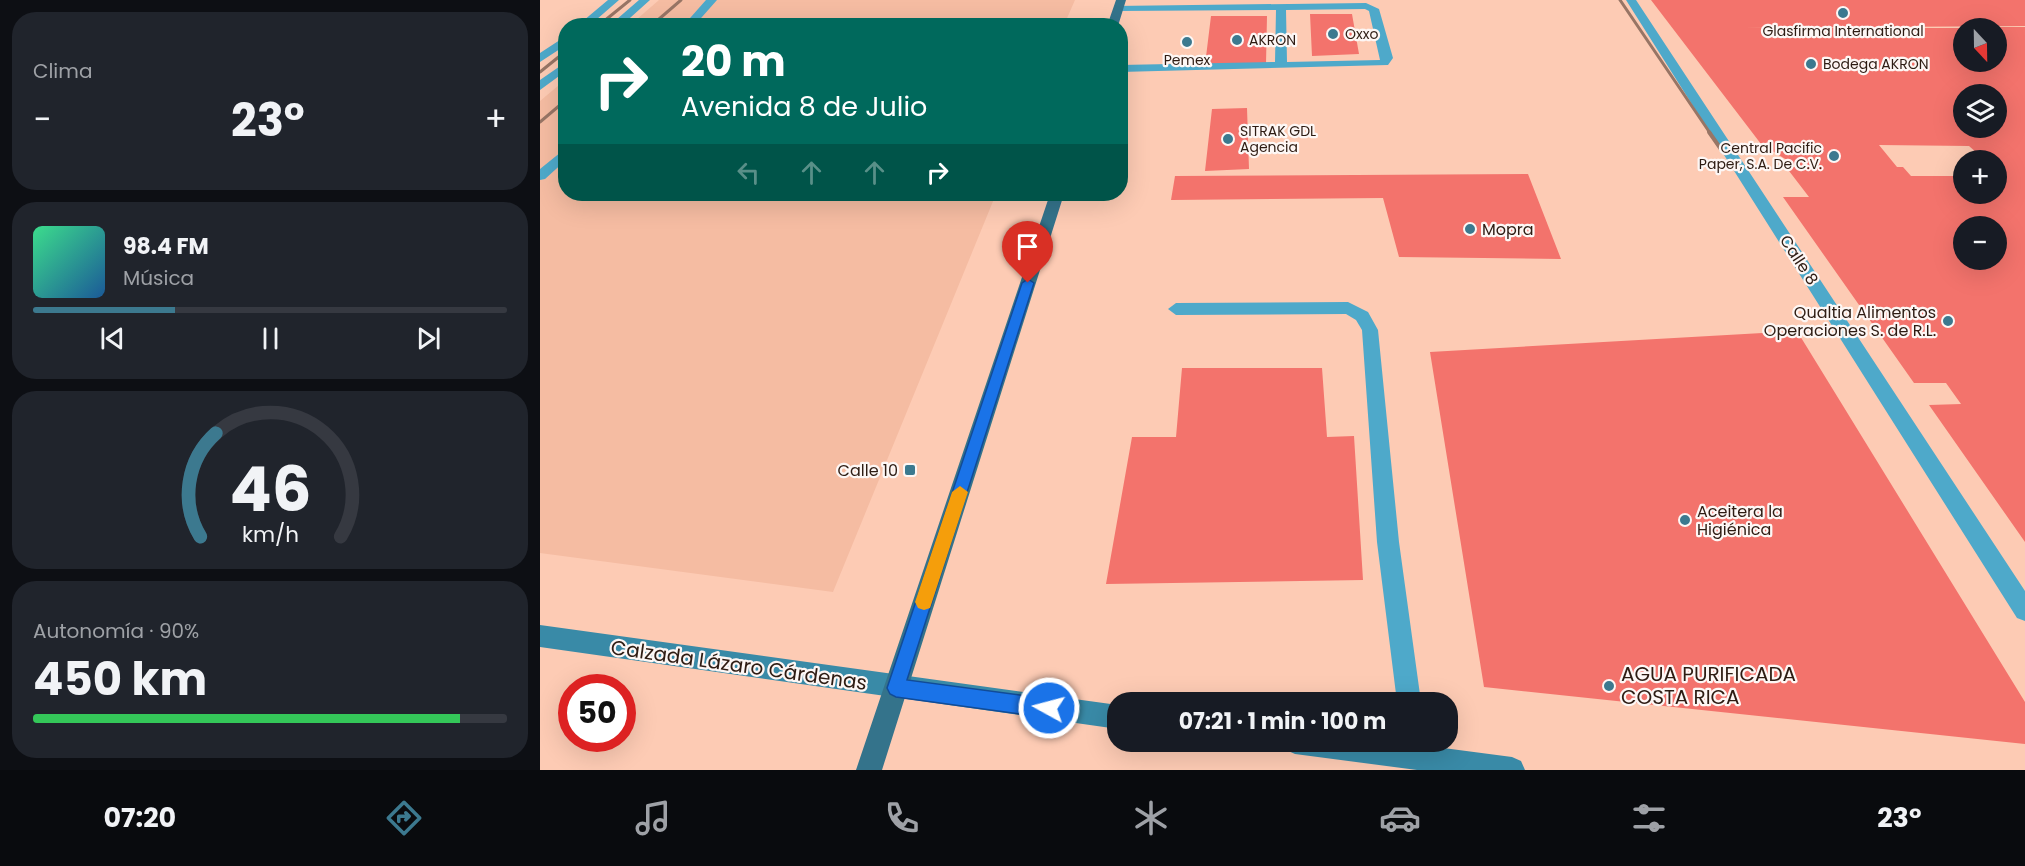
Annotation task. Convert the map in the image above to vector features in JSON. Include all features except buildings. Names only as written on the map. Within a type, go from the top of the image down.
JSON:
[{"type":"main road","points":[[869,770],[1055,201]]},
{"type":"main road","name":"Calzada Lázaro Cárdenas","points":[[540,636],[896,688],[1107,716]]},
{"type":"main road","points":[[1429,752],[1512,770]]},
{"type":"street","points":[[592,18],[614,0]]},
{"type":"street","points":[[624,18],[645,0]]},
{"type":"street","points":[[695,18],[712,0]]},
{"type":"street","name":"Calle 8","points":[[1631,0],[2025,612]]},
{"type":"street","points":[[1119,4],[1371,7],[1375,12],[1387,58],[1380,64],[1128,69]]},
{"type":"street","points":[[1281,7],[1281,66]]},
{"type":"street","points":[[540,59],[558,45]]},
{"type":"street","points":[[540,86],[558,71]]},
{"type":"street","points":[[540,176],[558,159]]},
{"type":"street","points":[[1176,309],[1348,308],[1360,312],[1367,320],[1370,330],[1388,542],[1408,692]]},
{"type":"shaded area","points":[[659,0],[1075,0],[1067,18],[638,18]]},
{"type":"shaded area","points":[[558,86],[558,201],[993,201],[833,592],[540,553],[540,101]]},
{"type":"railway","points":[[608,18],[630,0]]},
{"type":"railway","points":[[660,18],[681,0]]},
{"type":"railway","points":[[1620,0],[1710,133]]},
{"type":"railway","points":[[540,72],[558,57]]},
{"type":"railway","points":[[540,122],[558,107]]},
{"type":"railway","points":[[1709,132],[1723,152]]},
{"type":"slow traffic","points":[[924,602],[960,492]]},
{"type":"place","name":"Glasfirma International","points":[[1843,13]]},
{"type":"place","name":"Oxxo","points":[[1333,34]]},
{"type":"place","name":"AKRON","points":[[1237,40]]},
{"type":"place","name":"Pemex","points":[[1187,42]]},
{"type":"place","name":"Bodega AKRON","points":[[1811,64]]},
{"type":"place","name":"SITRAK GDL Agencia","points":[[1228,139]]},
{"type":"place","name":"Central Pacific Paper, S.A. De C.V.","points":[[1834,156]]},
{"type":"place","name":"Mopra","points":[[1470,229]]},
{"type":"place","name":"Qualtia Alimentos Operaciones S. de R.L.","points":[[1948,321]]},
{"type":"place","name":"Calle 10","points":[[910,470]]},
{"type":"place","name":"Aceitera la Higiénica","points":[[1685,520]]},
{"type":"place","name":"AGUA PURIFICADA COSTA RICA","points":[[1609,686]]},
{"type":"route","points":[[1028,283],[896,688],[1049,708]]}]
